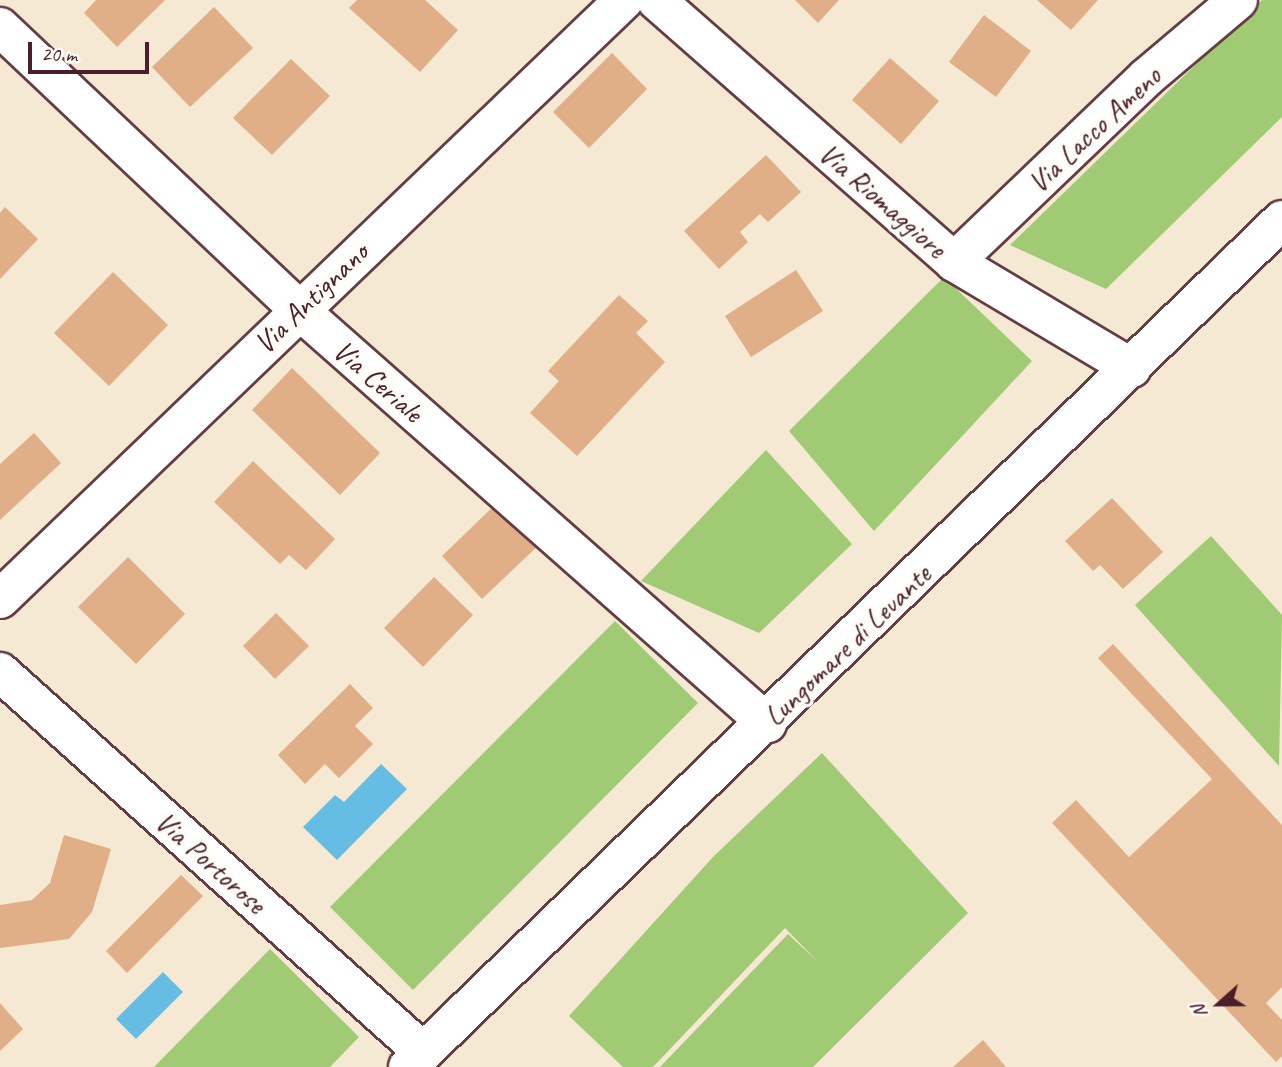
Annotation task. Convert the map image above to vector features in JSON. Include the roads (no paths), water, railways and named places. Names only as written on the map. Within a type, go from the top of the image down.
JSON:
[{"type":"street","name":"Via Antignano","points":[[0,598],[298,309],[624,0]]},
{"type":"street","name":"Via Riomaggiore","points":[[656,0],[954,262],[1132,369]]},
{"type":"street","name":"Via Lacco Ameno","points":[[954,262],[1147,77],[1238,0]]},
{"type":"street","name":"Via Ceriale","points":[[0,27],[298,309],[767,723]]},
{"type":"street","name":"Lungomare di Levante","points":[[416,1060],[1132,369],[1282,220]]},
{"type":"street","name":"Via Portorose","points":[[0,672],[416,1060]]},
{"type":"water","points":[[381,764],[407,789],[337,860],[303,827],[335,795],[344,802]]},
{"type":"water","points":[[163,972],[183,992],[136,1039],[116,1019]]}]
